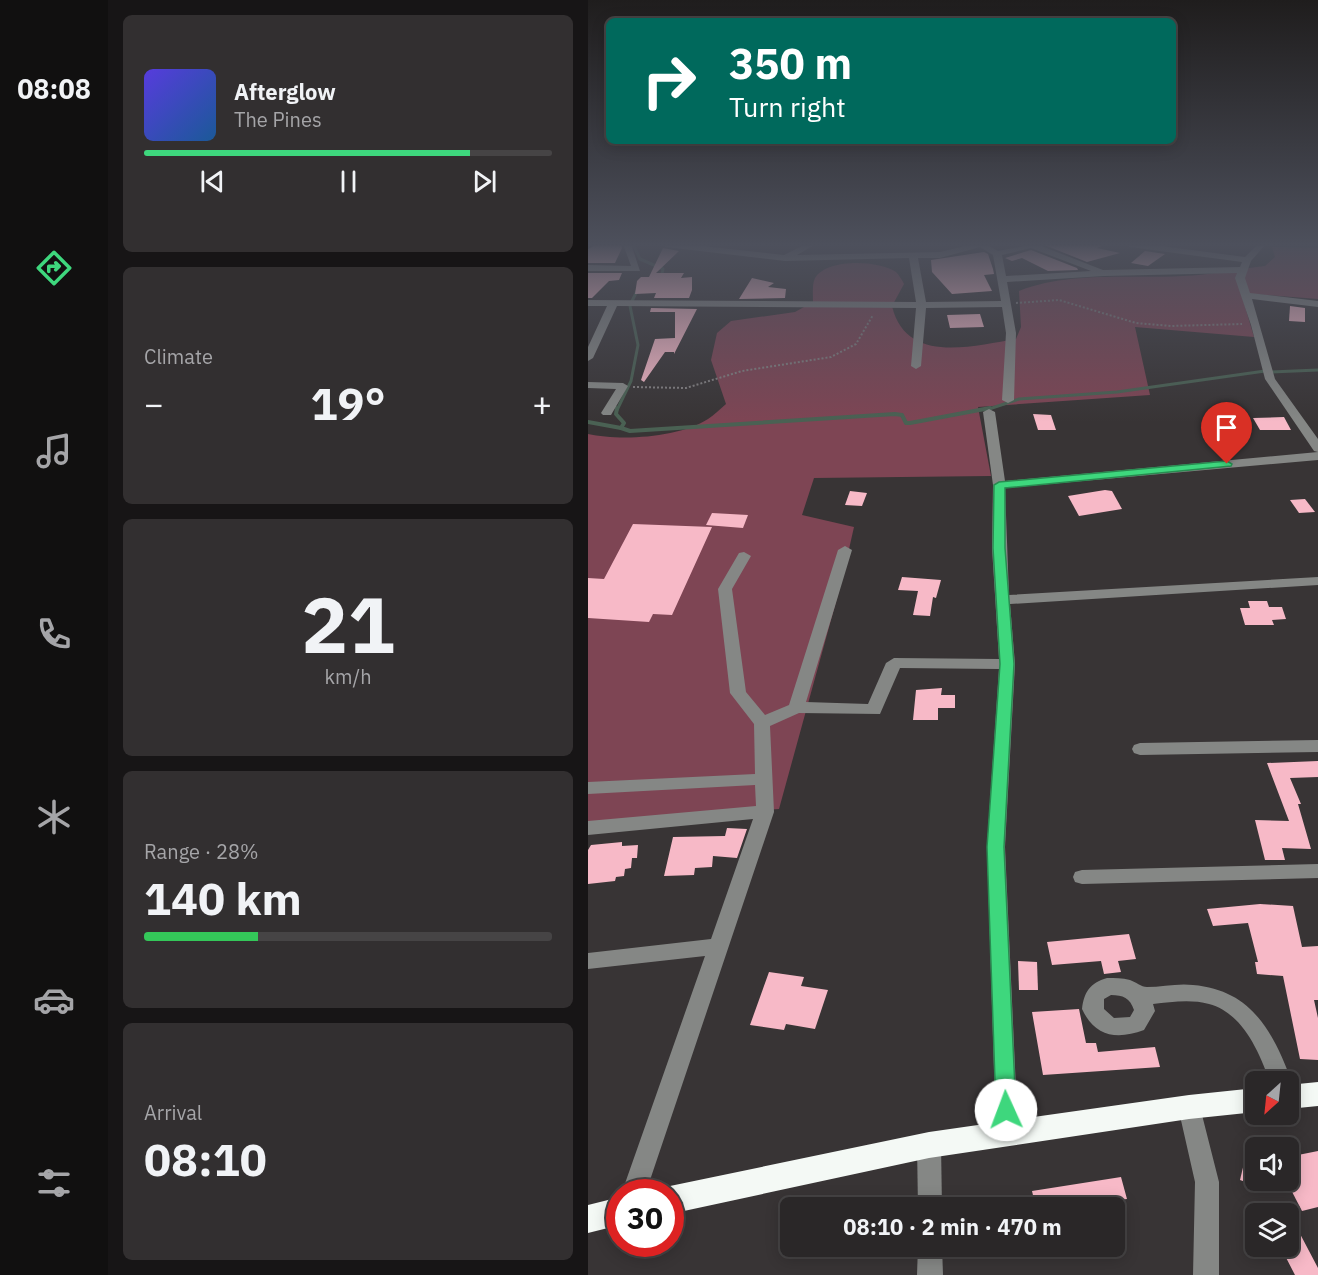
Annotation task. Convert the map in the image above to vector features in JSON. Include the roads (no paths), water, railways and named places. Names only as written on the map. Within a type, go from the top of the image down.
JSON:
[{"type":"highway","points":[[1299,1096],[1318,1094]]},
{"type":"highway","points":[[684,1197],[929,1145],[1189,1107],[1245,1101]]},
{"type":"highway","points":[[588,1219],[606,1214]]},
{"type":"street","points":[[600,304],[1006,304],[1011,333],[1008,400]]},
{"type":"street","points":[[588,358],[613,304]]},
{"type":"street","points":[[916,366],[921,304]]},
{"type":"street","points":[[1249,304],[1270,379],[1318,448]]},
{"type":"street","points":[[588,386],[626,386],[607,413]]},
{"type":"street","points":[[989,412],[999,485],[999,548],[1007,664],[996,847],[1007,1133]]},
{"type":"street","points":[[999,485],[1318,456]]},
{"type":"street","points":[[796,708],[845,550]]},
{"type":"street","points":[[638,1179],[765,812],[762,723],[738,693],[725,590],[744,556]]},
{"type":"street","points":[[1003,600],[1318,581]]},
{"type":"street","points":[[762,723],[796,708],[874,710],[894,663],[1007,664]]},
{"type":"street","points":[[1140,749],[1318,746]]},
{"type":"street","points":[[588,788],[765,779]]},
{"type":"street","points":[[588,828],[765,812]]},
{"type":"street","points":[[1082,877],[1318,871]]},
{"type":"street","points":[[588,961],[719,946]]},
{"type":"street","points":[[1140,996],[1194,993],[1226,1002],[1252,1021],[1270,1050],[1277,1071]]},
{"type":"street","points":[[1189,1107],[1207,1182],[1206,1275]]},
{"type":"street","points":[[929,1145],[930,1197]]},
{"type":"street","points":[[930,1257],[930,1275]]},
{"type":"waterway","points":[[617,410],[631,381],[638,345],[630,306]]},
{"type":"waterway","points":[[1271,372],[1318,370]]},
{"type":"waterway","points":[[986,410],[1019,399],[1117,392],[1265,371]]},
{"type":"waterway","points":[[617,408],[616,414],[624,423],[621,428]]},
{"type":"waterway","points":[[621,428],[630,431],[895,414],[902,415],[906,423],[910,423],[990,408]]},
{"type":"waterway","points":[[588,422],[621,428]]}]
